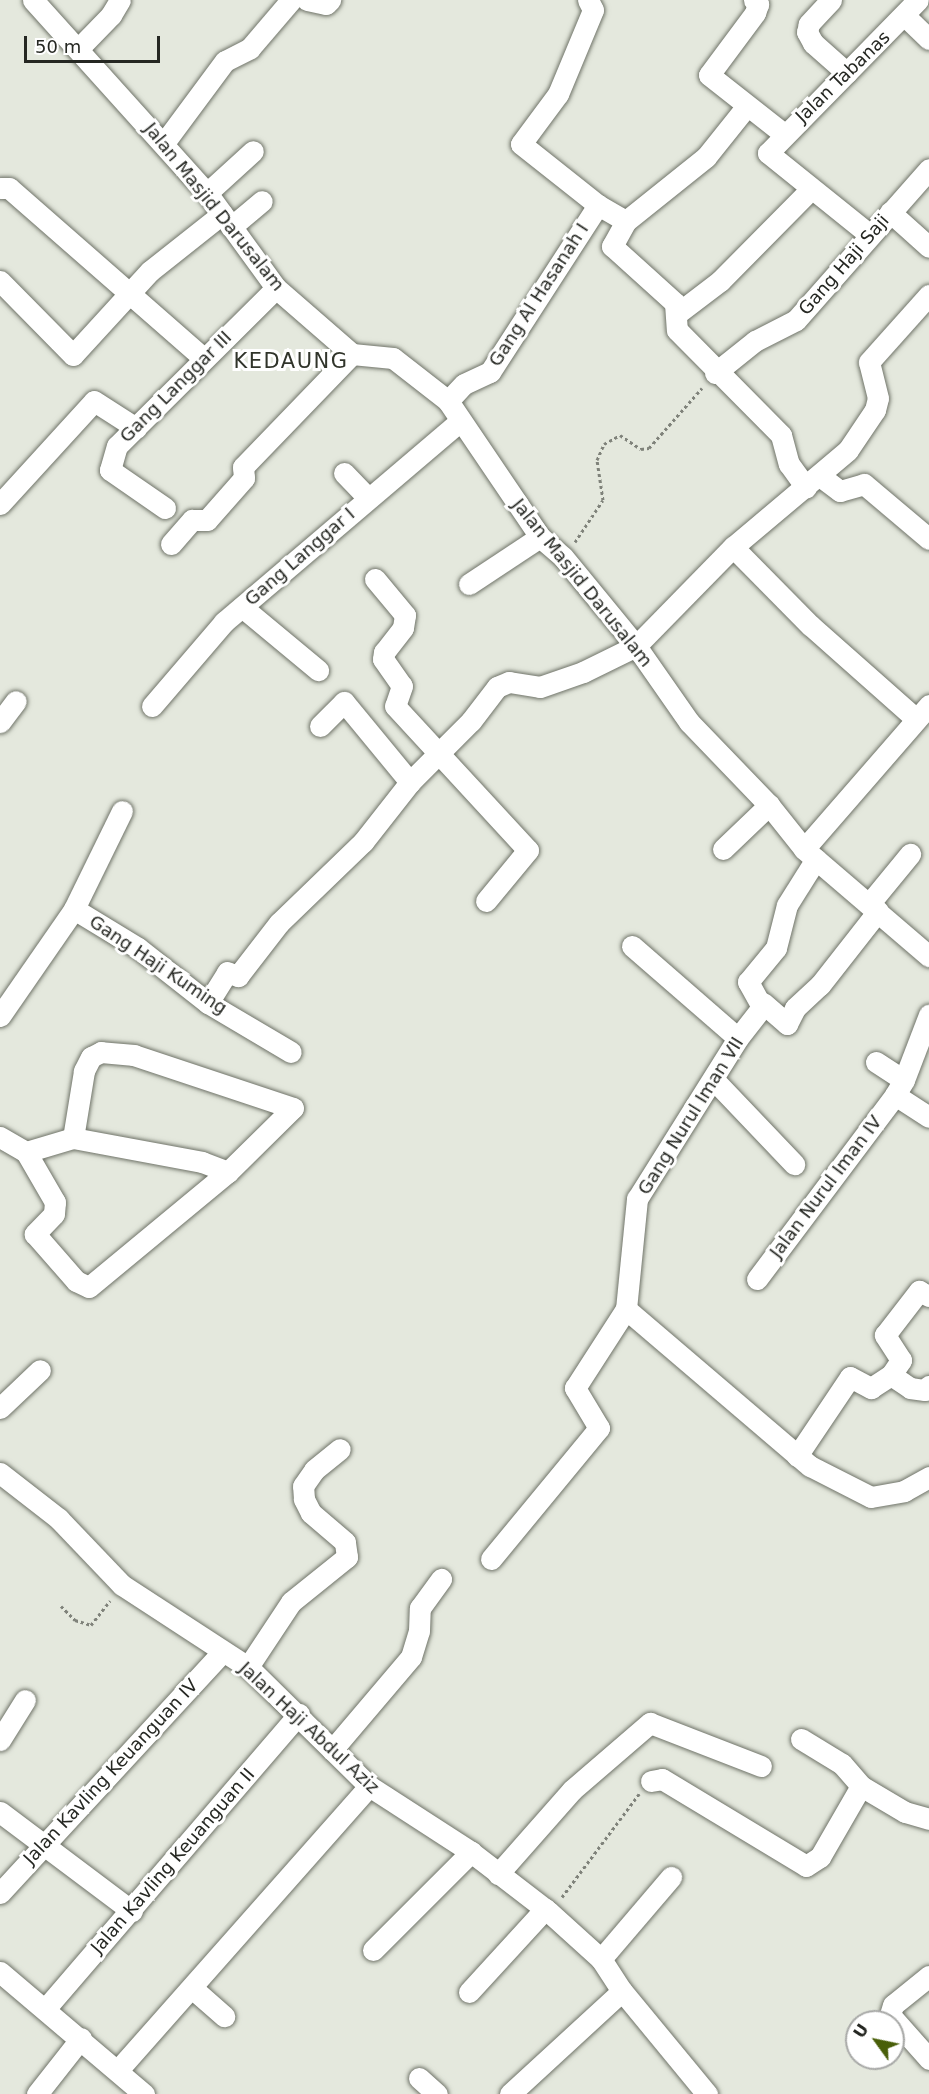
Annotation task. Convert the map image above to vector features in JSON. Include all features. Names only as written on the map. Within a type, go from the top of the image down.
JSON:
[{"type":"street","name":"Jalan Masjid Darusalam","points":[[33,0],[80,48],[164,142],[207,194],[276,288],[352,354],[393,358],[448,401],[540,537],[563,557],[636,646],[689,722],[769,805],[810,854],[929,956]]},
{"type":"street","points":[[80,48],[111,15],[120,0]]},
{"type":"street","points":[[164,142],[225,61],[250,48],[291,0]]},
{"type":"street","points":[[307,0],[326,4],[330,0]]},
{"type":"street","points":[[588,0],[593,9],[558,94],[521,144],[598,205],[626,221]]},
{"type":"street","points":[[754,0],[758,4],[754,13],[709,75],[784,134]]},
{"type":"street","points":[[831,0],[809,24],[807,32],[847,73]]},
{"type":"street","points":[[912,8],[929,39]]},
{"type":"street","name":"Jalan Tabanas","points":[[870,235],[768,153],[784,134],[912,8]]},
{"type":"street","points":[[747,107],[706,157],[626,221],[612,246],[675,303],[678,313],[677,330],[715,372],[781,435],[789,464],[813,482],[840,491],[864,484],[929,540]]},
{"type":"street","points":[[207,194],[253,151]]},
{"type":"street","name":"Gang Haji Saji","points":[[715,372],[755,341],[796,320],[929,169]]},
{"type":"street","points":[[0,188],[9,188],[203,358]]},
{"type":"street","points":[[678,313],[720,281],[804,196]]},
{"type":"street","points":[[1,283],[73,355],[169,253],[262,201]]},
{"type":"street","name":"Gang Al Hasanah I","points":[[448,401],[464,384],[490,372],[598,205]]},
{"type":"street","points":[[890,212],[929,248]]},
{"type":"street","name":"Gang Langgar III","points":[[165,508],[110,470],[117,446],[203,358],[276,288]]},
{"type":"street","points":[[208,1003],[227,972],[238,976],[279,922],[363,842],[410,782],[436,753],[471,721],[497,687],[509,682],[540,687],[583,672],[636,646],[733,547],[813,482],[848,450],[875,410],[879,398],[872,381],[869,362],[929,295]]},
{"type":"street","points":[[171,544],[192,520],[207,520],[244,478],[243,467],[352,354]]},
{"type":"street","points":[[0,504],[94,401],[136,428]]},
{"type":"street","name":"Gang Langgar I","points":[[152,706],[224,622],[460,421]]},
{"type":"street","points":[[344,473],[368,498]]},
{"type":"street","points":[[469,584],[540,537]]},
{"type":"street","points":[[733,547],[810,625],[922,712],[810,854],[787,905],[776,948],[748,982],[763,1003],[787,1024],[795,1008],[820,986],[910,854]]},
{"type":"street","points":[[375,579],[405,615],[404,628],[384,652],[383,659],[402,686],[395,706],[528,850],[486,901]]},
{"type":"street","points":[[242,607],[318,669]]},
{"type":"street","points":[[0,722],[16,701]]},
{"type":"street","points":[[320,726],[345,702],[410,782]]},
{"type":"street","points":[[723,849],[769,805]]},
{"type":"street","points":[[74,909],[122,811]]},
{"type":"street","name":"Gang Haji Kuming","points":[[0,1016],[74,909],[138,948],[208,1003],[291,1052]]},
{"type":"street","points":[[632,946],[738,1038]]},
{"type":"street","name":"Gang Nurul Iman VII","points":[[490,1559],[599,1428],[575,1388],[626,1309],[637,1199],[715,1081],[738,1038],[763,1003]]},
{"type":"street","name":"Jalan Nurul Iman IV","points":[[757,1279],[900,1088],[929,1015]]},
{"type":"street","points":[[0,1137],[26,1152],[57,1208],[35,1234],[76,1281],[89,1287],[99,1282],[228,1172],[293,1108],[134,1055],[101,1052],[91,1057],[84,1071],[73,1138]]},
{"type":"street","points":[[876,1062],[929,1117]]},
{"type":"street","points":[[715,1081],[794,1164]]},
{"type":"street","points":[[26,1152],[73,1138],[202,1162],[228,1172]]},
{"type":"street","points":[[797,1456],[843,1382],[850,1377],[871,1388],[891,1375],[901,1360],[885,1335],[919,1291],[929,1296]]},
{"type":"street","points":[[626,1309],[810,1466],[871,1497],[904,1491],[929,1477]]},
{"type":"street","points":[[0,1408],[40,1370]]},
{"type":"street","points":[[891,1375],[910,1388],[925,1390],[929,1386]]},
{"type":"street","points":[[248,1667],[291,1602],[347,1557],[345,1542],[311,1513],[304,1493],[314,1470],[340,1449]]},
{"type":"street","name":"Jalan Haji Abdul Aziz","points":[[0,1473],[59,1520],[122,1585],[248,1667],[299,1714],[369,1786],[471,1852],[547,1911],[602,1959],[622,1991],[702,2092]]},
{"type":"street","points":[[332,1750],[411,1657],[419,1631],[420,1608],[441,1579]]},
{"type":"street","name":"Jalan Kavling Keuanguan IV","points":[[0,1893],[222,1652]]},
{"type":"street","points":[[0,1740],[26,1700]]},
{"type":"street","name":"Jalan Kavling Keuanguan II","points":[[46,2008],[132,1911],[299,1714]]},
{"type":"street","points":[[498,1874],[572,1790],[650,1723],[761,1766]]},
{"type":"street","points":[[801,1739],[842,1764],[861,1786],[905,1812],[929,1820]]},
{"type":"street","points":[[651,1780],[662,1779],[806,1866],[820,1857],[861,1786]]},
{"type":"street","points":[[117,2070],[369,1786]]},
{"type":"street","points":[[0,1812],[45,1843],[132,1911]]},
{"type":"street","points":[[373,1950],[471,1852]]},
{"type":"street","points":[[602,1959],[671,1877]]},
{"type":"street","points":[[469,1992],[547,1911]]},
{"type":"street","points":[[929,1976],[900,1998],[891,2014],[929,2059]]},
{"type":"street","points":[[4,1982],[46,2008],[144,2094]]},
{"type":"street","points":[[192,1988],[224,2016]]},
{"type":"street","points":[[510,2094],[622,1991]]},
{"type":"street","points":[[37,2094],[81,2038]]},
{"type":"street","points":[[419,2078],[437,2094]]},
{"type":"path","points":[[563,557],[598,513],[603,500],[597,460],[604,444],[620,435],[641,449],[649,448],[715,372]]},
{"type":"path","points":[[61,1606],[75,1620],[91,1625],[122,1585]]},
{"type":"path","points":[[547,1911],[651,1780]]},
{"type":"district","name":"KEDAUNG","points":[[291,361]]}]
